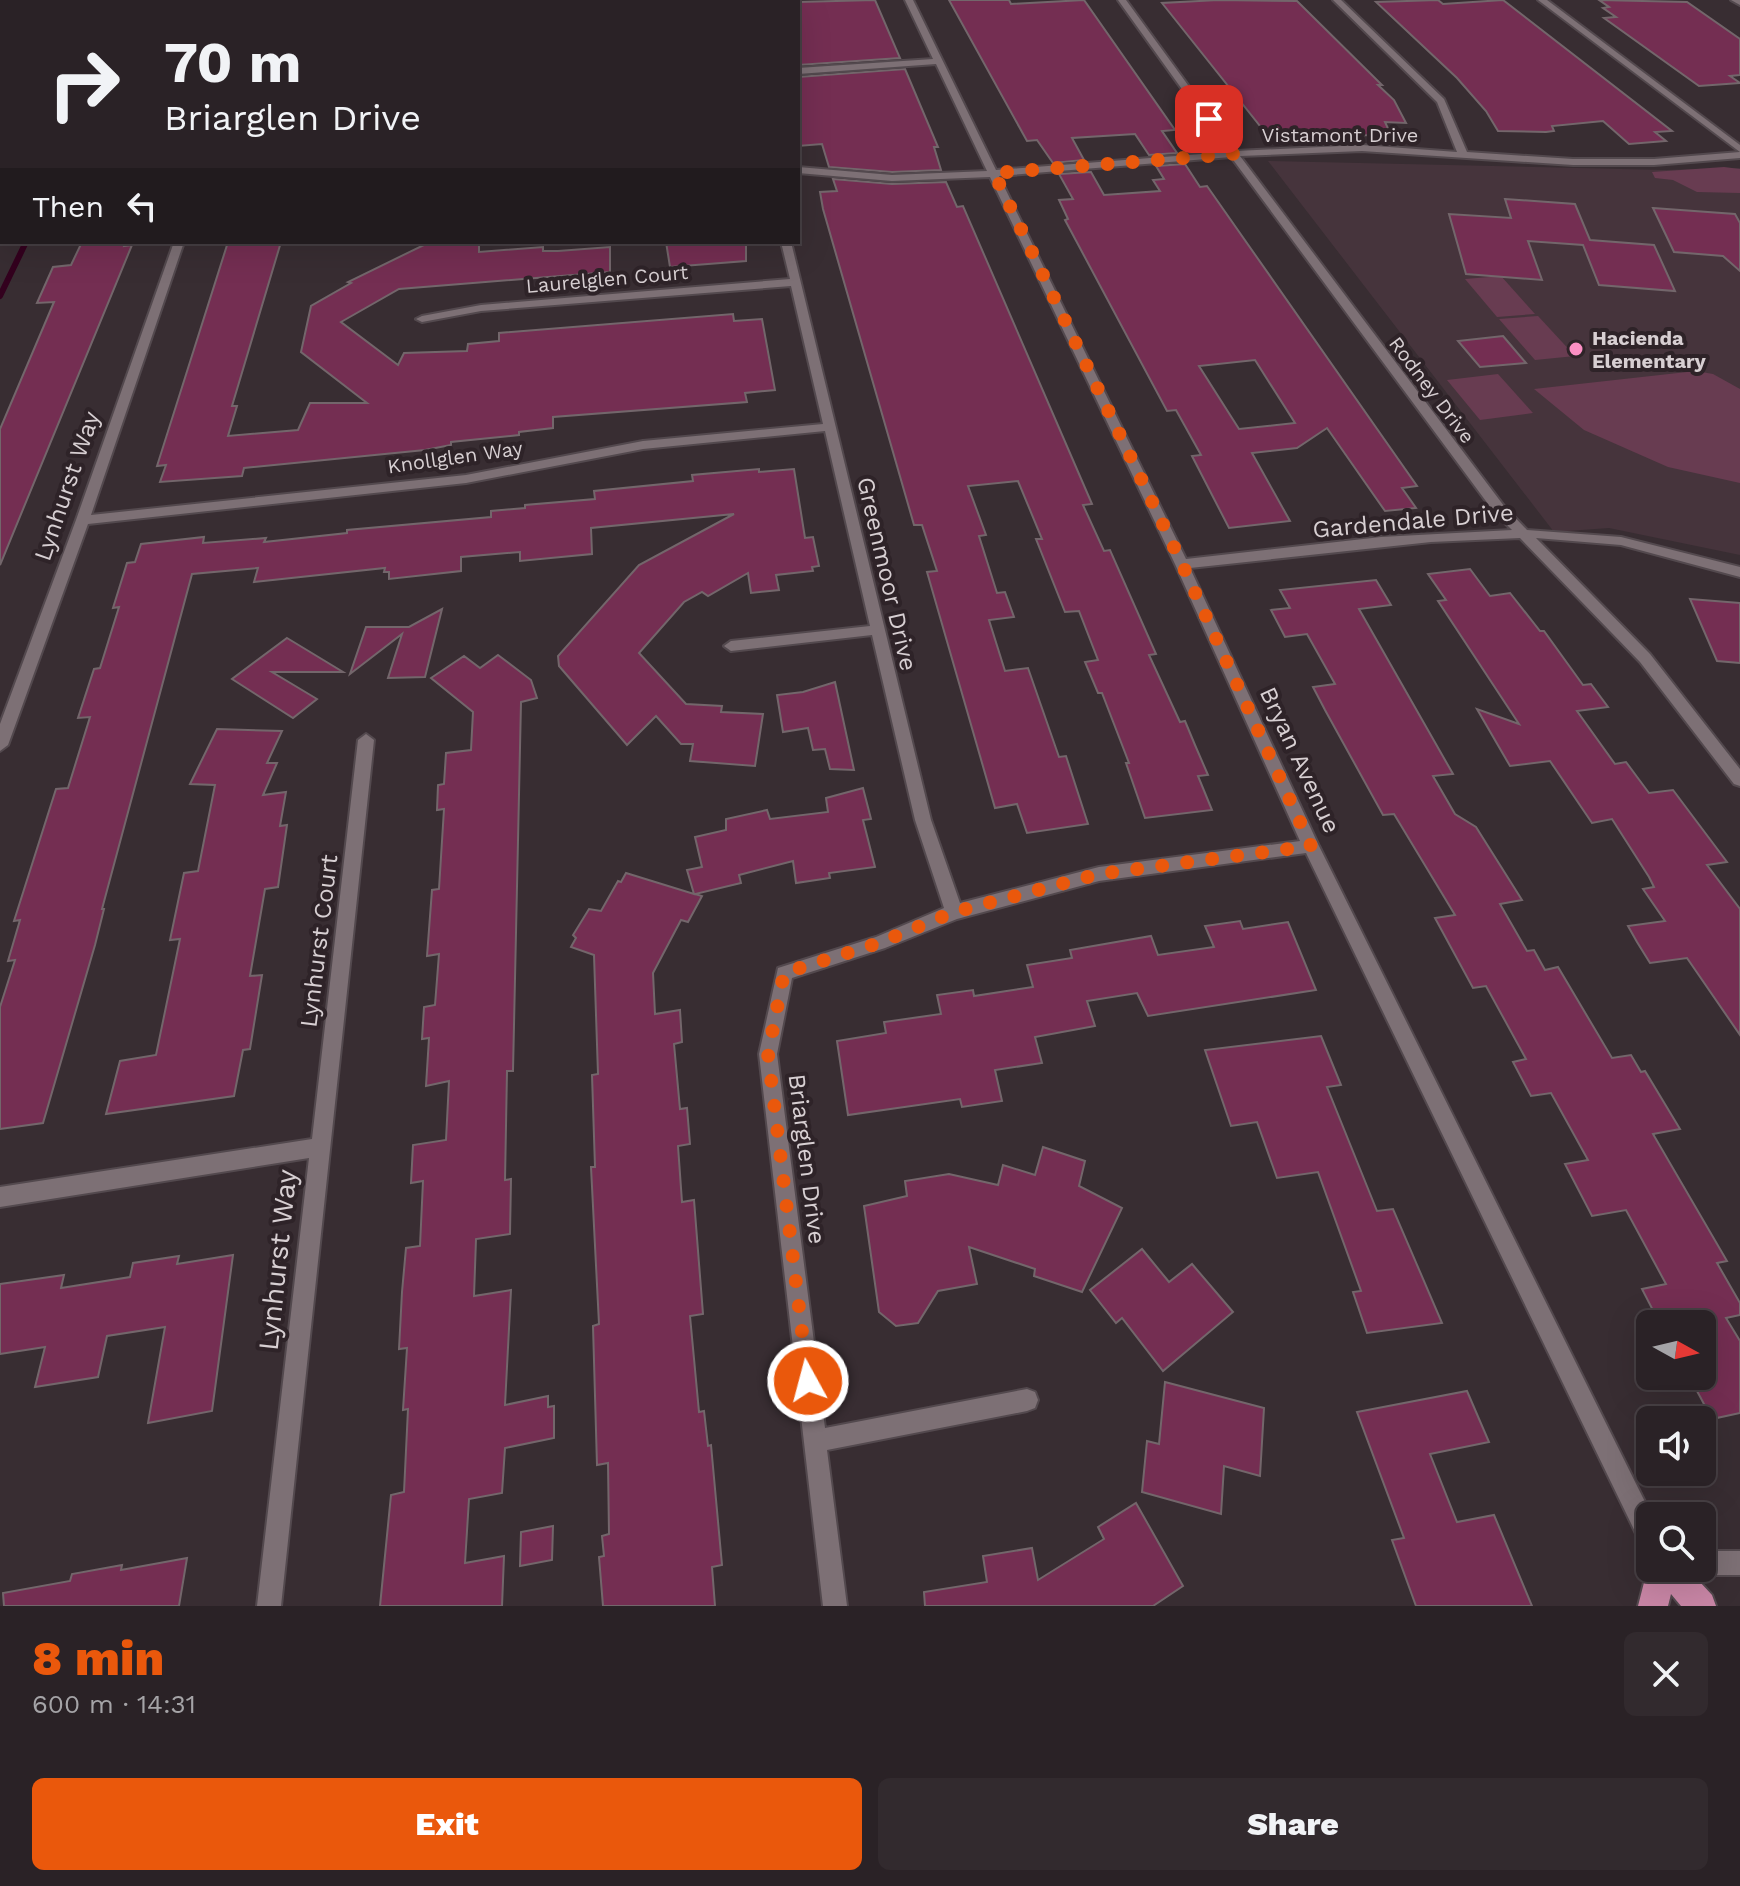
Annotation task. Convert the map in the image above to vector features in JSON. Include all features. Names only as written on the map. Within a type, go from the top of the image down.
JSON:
[{"type":"main road","points":[[1653,1606],[1660,1582]]},
{"type":"main road","points":[[1678,1582],[1701,1606]]},
{"type":"street","name":"Bryan Avenue","points":[[909,0],[1182,564],[1311,846],[1636,1509]]},
{"type":"street","name":"Rodney Drive","points":[[1122,0],[1233,154],[1499,509],[1645,658],[1740,780]]},
{"type":"street","points":[[1337,0],[1441,101],[1463,154]]},
{"type":"street","points":[[1542,0],[1740,152]]},
{"type":"street","points":[[800,71],[938,61]]},
{"type":"street","name":"Vistamont Drive","points":[[800,170],[892,178],[1362,148],[1573,162],[1654,162],[1740,152]]},
{"type":"street","name":"Lynhurst Way","points":[[0,745],[83,520],[178,244]]},
{"type":"street","name":"Greenmoor Drive","points":[[786,244],[923,820],[954,912]]},
{"type":"street","name":"Laurelglen Court","points":[[422,319],[481,308],[795,282]]},
{"type":"street","name":"Knollglen Way","points":[[83,520],[466,479],[643,445],[831,427]]},
{"type":"street","name":"Gardendale Drive","points":[[1182,564],[1484,533],[1584,536],[1676,552],[1740,572]]},
{"type":"street","points":[[731,646],[876,630]]},
{"type":"street","name":"Lynhurst Court","points":[[320,1147],[366,740]]},
{"type":"street","name":"Briarglen Drive","points":[[835,1606],[768,1054],[784,973],[879,943],[954,912],[1099,874],[1311,846]]},
{"type":"street","name":"Lynhurst Way","points":[[0,1197],[320,1147],[269,1606]]},
{"type":"street","points":[[815,1441],[1027,1400]]},
{"type":"street","points":[[1716,1563],[1740,1563]]},
{"type":"shaded area","name":"Hacienda Elementary","points":[[1268,161],[1664,170],[1740,168],[1740,555],[1609,528],[1554,532]]},
{"type":"shaded area","points":[[1724,167],[1740,169],[1740,193],[1697,192],[1673,180],[1655,178],[1652,172]]},
{"type":"shaded area","points":[[1501,276],[1535,314],[1497,317],[1465,279]]},
{"type":"shaded area","points":[[1538,316],[1575,356],[1535,360],[1499,319]]},
{"type":"shaded area","points":[[1696,371],[1713,374],[1740,389],[1740,483],[1668,467],[1584,430],[1534,389]]},
{"type":"shaded area","points":[[1498,374],[1533,413],[1480,420],[1447,380]]},
{"type":"building","points":[[875,0],[900,58],[800,65],[800,2]]},
{"type":"building","points":[[949,0],[1009,0],[1011,4],[1084,0],[1175,130],[1162,131],[1177,153],[1149,155],[1135,134],[1072,138],[1084,160],[1053,163],[1037,140],[1027,141]]},
{"type":"building","points":[[1438,0],[1443,4],[1503,0],[1672,131],[1655,132],[1666,141],[1629,144],[1603,121],[1552,126],[1554,131],[1546,132],[1498,131],[1486,111],[1457,78],[1376,2]]},
{"type":"building","points":[[1599,0],[1687,2],[1740,39],[1740,75],[1730,76],[1740,83],[1699,86],[1604,18],[1616,17],[1603,8],[1609,7]]},
{"type":"building","points":[[1297,1],[1382,85],[1378,85],[1394,100],[1406,123],[1385,122],[1391,135],[1268,136],[1162,3]]},
{"type":"building","points":[[905,69],[938,147],[934,147],[941,170],[892,172],[829,167],[822,144],[800,146],[800,77]]},
{"type":"building","points":[[1185,164],[1200,187],[1207,186],[1417,486],[1402,488],[1416,508],[1385,511],[1327,428],[1297,448],[1252,453],[1290,521],[1229,528],[1192,456],[1201,455],[1176,410],[1167,411],[1065,220],[1068,219],[1059,200],[1073,199],[1059,174],[1091,172],[1104,195],[1160,191],[1153,180],[1164,179],[1156,166]],"holes":[[[1255,360],[1295,423],[1239,429],[1199,366]]]},
{"type":"building","points":[[833,179],[892,184],[946,182],[957,207],[963,206],[1092,504],[1083,505],[1104,551],[1110,550],[1156,654],[1149,655],[1180,722],[1185,721],[1208,775],[1198,776],[1212,810],[1145,818],[1126,763],[1129,763],[1102,693],[1098,693],[1085,662],[1098,660],[1079,611],[1065,612],[1036,539],[1042,539],[1018,481],[968,486],[986,535],[979,536],[997,593],[1005,592],[1014,617],[989,620],[1005,671],[1028,668],[1059,757],[1066,756],[1088,824],[1027,833],[1017,804],[995,808],[927,572],[937,571],[922,525],[914,525],[823,209],[820,192],[837,191]]},
{"type":"building","points":[[1505,199],[1575,204],[1590,240],[1654,245],[1675,291],[1599,285],[1583,245],[1528,241],[1542,280],[1466,274],[1449,214],[1511,218]]},
{"type":"building","points":[[1653,208],[1735,214],[1740,223],[1740,271],[1723,256],[1674,252]]},
{"type":"building","points":[[81,244],[132,245],[0,565],[0,429],[54,302],[37,303],[53,267],[71,265]]},
{"type":"building","points":[[227,244],[280,244],[232,406],[237,406],[228,436],[298,430],[310,403],[367,403],[301,352],[311,306],[351,283],[348,282],[426,244],[479,244],[479,252],[543,247],[543,251],[558,251],[610,247],[610,272],[399,289],[341,322],[398,365],[404,353],[467,351],[468,344],[499,341],[499,333],[733,314],[734,321],[762,319],[775,390],[745,393],[747,402],[553,417],[553,428],[519,432],[519,435],[451,442],[451,445],[425,450],[244,468],[242,476],[160,482],[166,465],[157,466]]},
{"type":"building","points":[[666,244],[746,244],[746,261],[670,267]]},
{"type":"building","points":[[1503,336],[1526,363],[1480,367],[1458,341]]},
{"type":"building","points":[[759,469],[759,472],[794,469],[805,538],[813,537],[819,566],[812,567],[813,571],[776,575],[779,590],[751,593],[748,573],[708,596],[702,592],[684,602],[639,653],[686,704],[722,706],[721,712],[763,714],[755,766],[690,761],[693,744],[681,744],[656,716],[627,745],[559,666],[558,656],[639,565],[734,514],[591,528],[592,554],[520,561],[520,552],[461,557],[461,571],[389,579],[385,568],[254,582],[258,568],[192,574],[95,945],[43,1123],[0,1129],[0,1007],[15,960],[8,961],[20,920],[14,921],[56,789],[68,788],[90,717],[78,718],[94,669],[100,668],[119,607],[113,608],[127,563],[135,562],[141,544],[204,537],[203,543],[266,538],[264,542],[347,533],[347,530],[491,517],[491,511],[525,508],[525,505],[595,499],[594,491],[693,481],[692,475]]},
{"type":"building","points":[[1470,569],[1490,596],[1510,593],[1540,631],[1544,631],[1583,685],[1591,684],[1608,707],[1577,711],[1615,764],[1626,762],[1649,793],[1673,790],[1727,862],[1707,865],[1740,909],[1740,1035],[1687,958],[1650,963],[1637,942],[1628,926],[1665,921],[1643,889],[1654,887],[1649,877],[1612,819],[1592,823],[1550,761],[1510,766],[1477,709],[1519,724],[1438,601],[1446,600],[1428,574]]},
{"type":"building","points":[[1376,580],[1391,605],[1359,609],[1453,774],[1433,776],[1455,814],[1476,827],[1522,900],[1500,904],[1527,951],[1534,950],[1545,970],[1558,967],[1612,1058],[1631,1055],[1641,1072],[1645,1071],[1680,1129],[1653,1134],[1727,1261],[1717,1263],[1740,1303],[1740,1315],[1726,1318],[1740,1341],[1740,1413],[1716,1418],[1716,1406],[1705,1406],[1696,1390],[1716,1390],[1716,1310],[1653,1310],[1642,1289],[1666,1284],[1626,1210],[1592,1216],[1565,1164],[1588,1160],[1551,1093],[1531,1096],[1513,1062],[1526,1059],[1486,986],[1473,988],[1435,918],[1455,915],[1394,814],[1383,815],[1313,687],[1335,684],[1307,634],[1285,637],[1271,610],[1290,608],[1280,590]]},
{"type":"building","points":[[1690,599],[1740,603],[1740,663],[1717,661]]},
{"type":"building","points":[[442,609],[425,677],[388,678],[402,634],[350,674],[366,627],[409,627]]},
{"type":"building","points":[[287,638],[343,672],[272,672],[317,699],[293,718],[232,679]]},
{"type":"building","points":[[498,655],[531,680],[537,698],[521,702],[513,1071],[507,1071],[505,1180],[511,1179],[510,1234],[476,1239],[474,1296],[511,1290],[505,1405],[548,1396],[548,1407],[554,1406],[554,1438],[505,1448],[502,1493],[469,1499],[465,1563],[504,1556],[502,1606],[380,1606],[391,1495],[404,1492],[408,1409],[403,1410],[407,1348],[399,1349],[402,1292],[406,1248],[420,1246],[423,1181],[411,1183],[413,1145],[446,1140],[449,1081],[426,1086],[429,1038],[422,1039],[424,1007],[435,1005],[439,954],[427,956],[432,890],[439,889],[444,809],[437,810],[438,785],[444,784],[446,753],[471,750],[473,712],[431,678],[464,656],[480,668]]},
{"type":"building","points":[[835,682],[854,770],[830,769],[825,749],[813,750],[808,728],[783,732],[777,695],[803,692]]},
{"type":"building","points":[[217,729],[282,731],[267,763],[277,763],[263,795],[286,792],[280,826],[287,825],[278,887],[265,889],[250,976],[262,975],[250,1049],[243,1050],[234,1096],[106,1114],[120,1061],[156,1055],[180,939],[170,940],[184,873],[198,871],[215,785],[190,784]]},
{"type":"building","points":[[863,788],[871,819],[863,820],[875,867],[829,873],[830,878],[796,883],[793,861],[739,875],[741,883],[695,894],[702,896],[688,922],[681,920],[653,973],[655,1014],[680,1010],[682,1042],[674,1044],[680,1109],[687,1108],[690,1144],[678,1146],[682,1202],[694,1200],[703,1314],[690,1316],[699,1412],[704,1411],[708,1446],[711,1445],[722,1565],[712,1567],[715,1606],[603,1606],[599,1557],[604,1556],[602,1536],[609,1534],[608,1463],[597,1465],[593,1326],[599,1324],[591,1167],[595,1167],[592,1075],[598,1074],[594,955],[571,947],[576,938],[573,935],[589,909],[601,911],[626,873],[694,894],[687,870],[702,867],[695,837],[726,830],[726,819],[767,810],[770,819],[828,812],[826,798]]},
{"type":"building","points":[[1240,921],[1243,929],[1288,922],[1316,990],[1148,1016],[1137,993],[1087,1001],[1095,1026],[1035,1037],[1042,1063],[995,1070],[1002,1101],[962,1107],[960,1099],[848,1115],[837,1041],[886,1033],[884,1022],[941,1014],[937,995],[973,990],[974,996],[1033,987],[1027,965],[1072,958],[1070,950],[1151,936],[1158,955],[1214,947],[1205,926]]},
{"type":"building","points":[[1321,1036],[1341,1085],[1327,1087],[1377,1211],[1393,1209],[1442,1323],[1367,1333],[1353,1292],[1361,1291],[1318,1172],[1277,1178],[1257,1122],[1231,1126],[1205,1050]]},
{"type":"building","points":[[1043,1147],[1085,1161],[1079,1186],[1122,1208],[1082,1292],[1034,1276],[1035,1269],[969,1247],[977,1284],[938,1291],[918,1323],[896,1326],[879,1312],[864,1206],[907,1196],[905,1181],[949,1174],[998,1185],[1003,1165],[1035,1175]]},
{"type":"building","points":[[1142,1249],[1169,1282],[1192,1264],[1233,1312],[1163,1371],[1122,1318],[1116,1323],[1090,1290]]},
{"type":"building","points":[[233,1255],[212,1411],[148,1423],[165,1327],[107,1336],[98,1377],[35,1387],[45,1347],[0,1354],[0,1284],[64,1275],[61,1288],[130,1277],[133,1263],[179,1256],[177,1264]]},
{"type":"building","points":[[1165,1382],[1264,1408],[1260,1476],[1224,1466],[1221,1514],[1142,1492],[1147,1441],[1159,1444]]},
{"type":"building","points":[[1467,1391],[1489,1442],[1430,1454],[1457,1522],[1494,1515],[1532,1606],[1416,1606],[1392,1540],[1404,1538],[1357,1412]]},
{"type":"building","points":[[1136,1503],[1183,1586],[1153,1606],[925,1606],[924,1592],[987,1582],[983,1556],[1032,1548],[1038,1580],[1104,1539],[1098,1527]]},
{"type":"building","points":[[553,1526],[552,1560],[520,1566],[521,1532]]},
{"type":"building","points":[[187,1558],[179,1606],[4,1606],[3,1593],[70,1581],[72,1574],[122,1565],[121,1570]]},
{"type":"waterway","points":[[0,296],[25,244]]},
{"type":"place","name":"Hacienda Elementary","points":[[1576,349]]},
{"type":"route","points":[[808,1381],[768,1054],[784,973],[879,943],[954,912],[1099,874],[1311,846],[1182,564],[994,173],[1233,154],[1209,119]]}]
